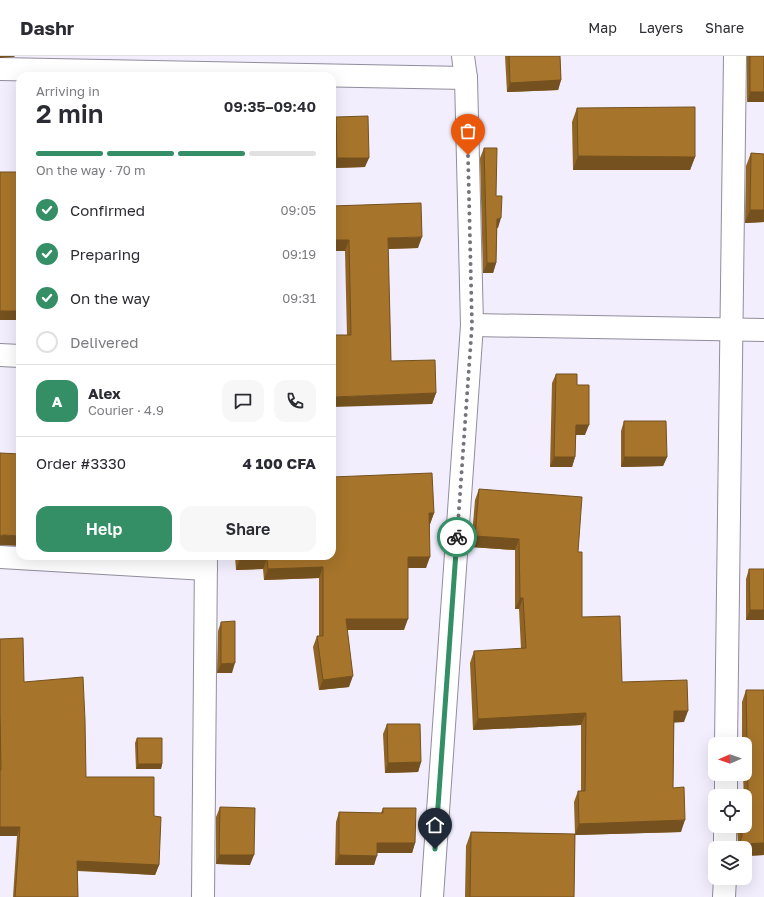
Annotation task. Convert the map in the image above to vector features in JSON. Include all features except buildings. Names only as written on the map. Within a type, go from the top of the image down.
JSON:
[{"type":"street","points":[[432,897],[472,325],[466,78],[463,56]]},
{"type":"street","points":[[726,737],[735,56]]},
{"type":"street","points":[[0,69],[93,64],[177,72]]},
{"type":"street","points":[[336,76],[466,78]]},
{"type":"street","points":[[472,325],[764,330]]},
{"type":"street","points":[[0,355],[16,356]]},
{"type":"street","points":[[0,557],[16,557]]},
{"type":"street","points":[[103,560],[206,563],[203,897]]},
{"type":"street","points":[[724,897],[725,885]]},
{"type":"way so far","points":[[457,537],[472,325],[468,155]]},
{"type":"route","points":[[435,849],[457,537]]}]
